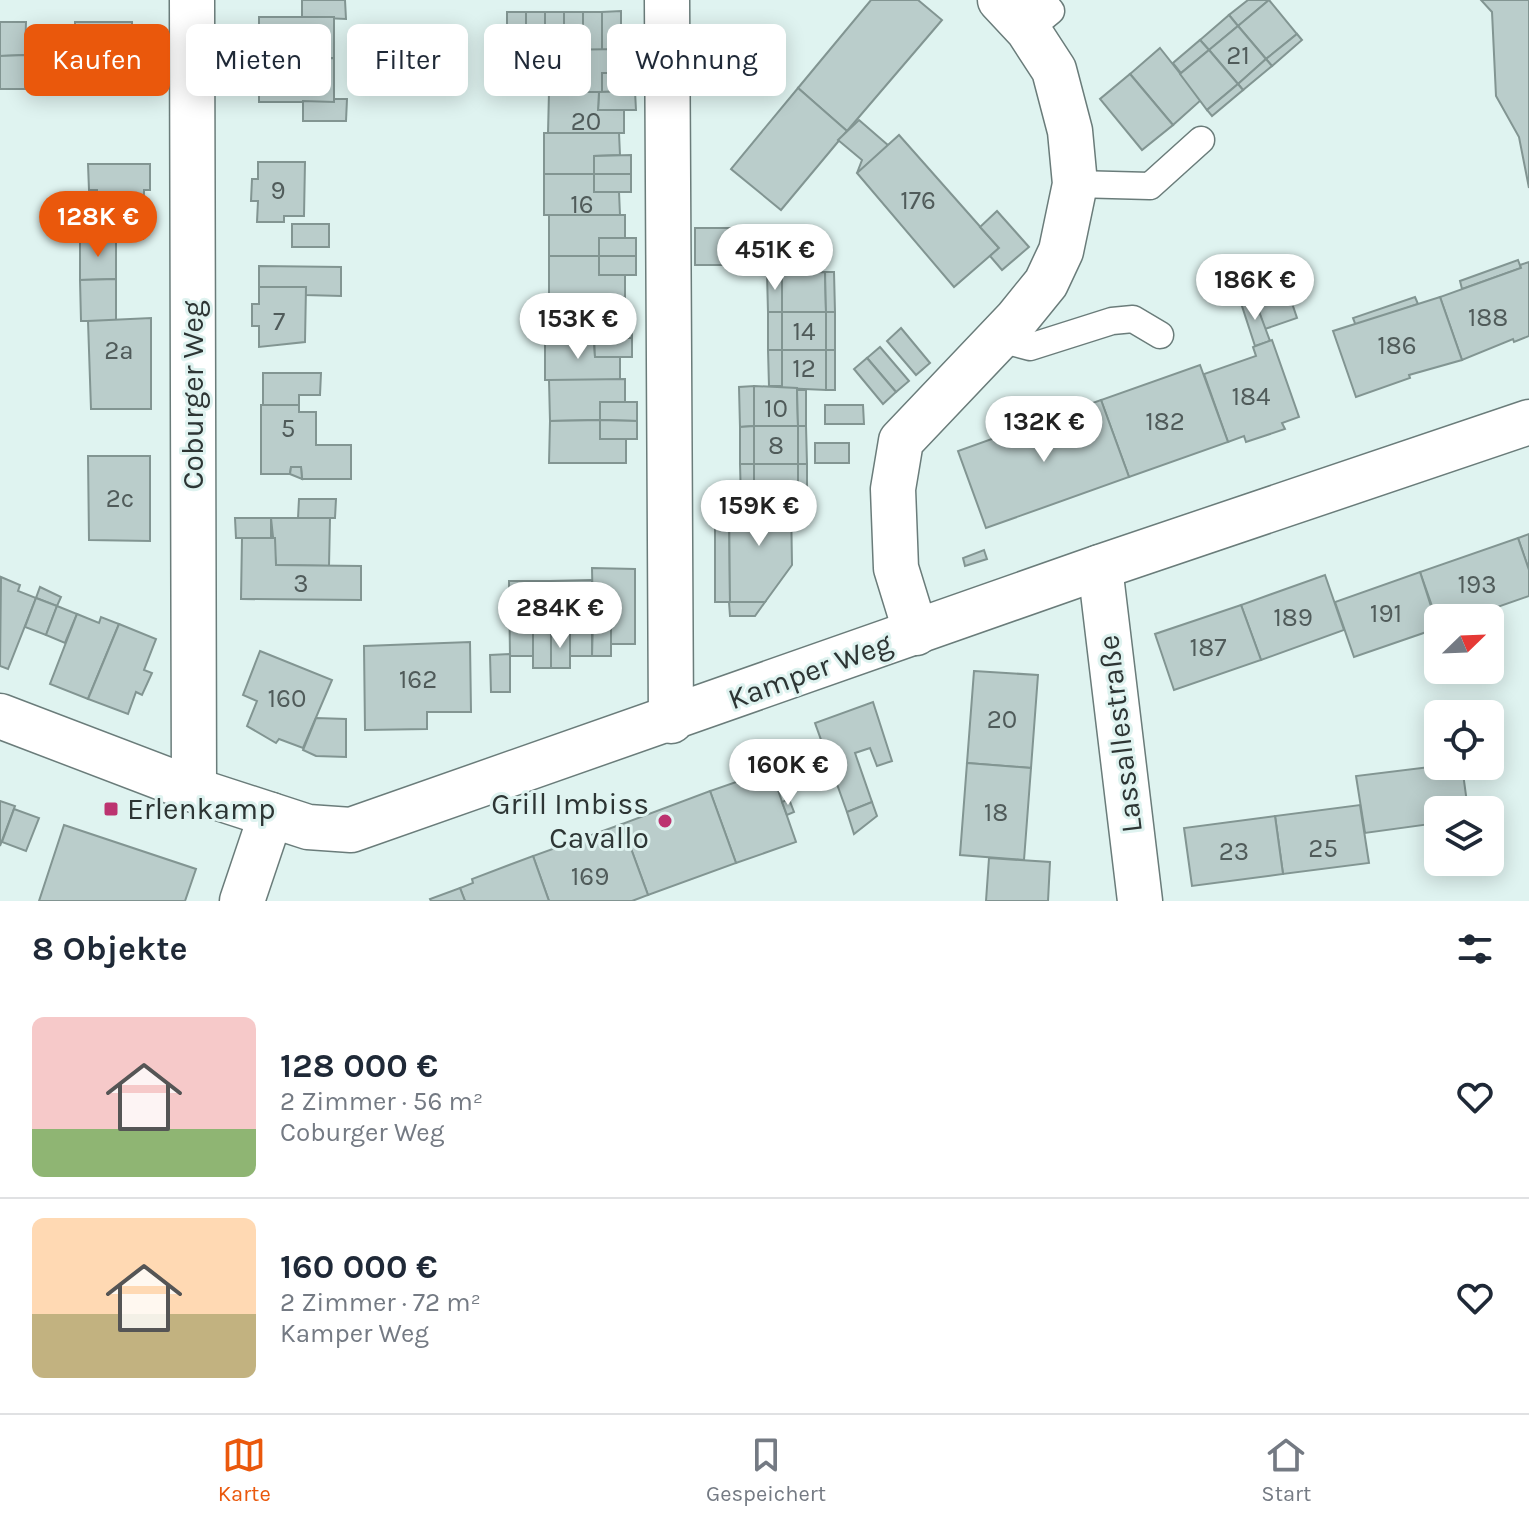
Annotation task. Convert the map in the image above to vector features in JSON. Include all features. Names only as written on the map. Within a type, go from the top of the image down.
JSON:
[{"type":"street","name":"Coburger Weg","points":[[192,0],[194,790]]},
{"type":"street","points":[[667,0],[671,721]]},
{"type":"street","points":[[916,633],[896,568],[893,489],[901,441],[1046,283],[1061,251],[1075,184],[1064,98],[1054,70],[1024,10]]},
{"type":"street","name":"Kamper Weg","points":[[0,716],[194,790],[308,827],[351,830],[671,721],[1100,567],[1529,422]]},
{"type":"street","name":"Lassallestraße","points":[[1100,567],[1140,901]]},
{"type":"street","points":[[242,901],[271,815]]},
{"type":"lane","points":[[1075,184],[1150,186],[1201,140]]},
{"type":"lane","points":[[997,338],[1030,347],[1112,321],[1133,319],[1160,335]]},
{"type":"building","points":[[302,0],[345,0],[346,19],[302,17]]},
{"type":"building","points":[[871,0],[918,0],[942,20],[847,131],[798,88]]},
{"type":"building","points":[[1248,0],[1269,0],[1238,26],[1229,15]]},
{"type":"building","points":[[1269,0],[1297,34],[1266,59],[1238,26]]},
{"type":"building","points":[[1481,0],[1529,0],[1529,188],[1519,137],[1496,96],[1492,12]]},
{"type":"building","points":[[621,11],[621,24],[607,24],[607,50],[602,50],[602,12]]},
{"type":"building","points":[[507,12],[526,12],[526,24],[507,24]]},
{"type":"building","points":[[526,12],[545,12],[545,24],[526,24]]},
{"type":"building","points":[[545,12],[564,12],[564,24],[545,24]]},
{"type":"building","points":[[564,12],[583,12],[583,24],[564,24]]},
{"type":"building","points":[[583,12],[602,12],[602,50],[591,50],[591,24],[583,24]]},
{"type":"building","points":[[1229,15],[1238,26],[1209,50],[1200,40]]},
{"type":"building","points":[[259,17],[334,17],[334,58],[331,58],[331,24],[259,24]]},
{"type":"building","points":[[0,22],[26,22],[24,55],[0,56]]},
{"type":"building","points":[[75,22],[132,22],[132,24]]},
{"type":"building","points":[[1238,26],[1266,59],[1238,84],[1209,50]]},
{"type":"building","points":[[1297,34],[1302,40],[1272,66],[1266,59]]},
{"type":"building","points":[[1200,40],[1209,50],[1181,73],[1173,63]]},
{"type":"building","points":[[1160,48],[1201,100],[1173,125],[1130,74]]},
{"type":"building","points":[[591,49],[607,49],[607,73],[602,73],[602,92],[591,92]]},
{"type":"building","points":[[1209,50],[1238,84],[1207,110],[1180,74]]},
{"type":"building","points":[[24,55],[24,89],[0,89],[0,56]]},
{"type":"building","points":[[331,58],[334,58],[334,102],[259,102],[259,96],[331,96]]},
{"type":"building","points":[[1266,59],[1272,66],[1243,90],[1238,84]]},
{"type":"building","points":[[602,73],[607,73],[607,92],[602,92]]},
{"type":"building","points":[[1130,74],[1173,125],[1142,150],[1100,99]]},
{"type":"building","points":[[1238,84],[1243,90],[1212,116],[1207,110]]},
{"type":"building","points":[[798,88],[847,131],[781,210],[731,169]]},
{"type":"building","points":[[591,92],[599,92],[598,110],[624,110],[624,133],[548,133],[549,96],[591,96]]},
{"type":"building","points":[[599,92],[607,92],[607,96],[635,96],[636,110],[598,110]]},
{"type":"building","points":[[334,99],[347,99],[346,121],[303,121],[303,101],[334,102]]},
{"type":"building","points":[[859,120],[889,146],[857,173],[862,160],[838,140]]},
{"type":"building","points":[[544,133],[619,133],[620,155],[594,156],[594,174],[544,174]]},
{"type":"building","points":[[899,135],[999,248],[954,287],[857,173]]},
{"type":"building","points":[[631,155],[631,174],[594,174],[594,156]]},
{"type":"building","points":[[258,162],[305,162],[304,216],[284,216],[284,222],[257,222],[258,201],[251,201],[252,179],[258,179]]},
{"type":"building","points":[[88,164],[150,164],[150,190],[144,190],[143,239],[97,239],[97,190],[89,190]]},
{"type":"building","points":[[544,174],[594,174],[594,192],[619,192],[620,215],[544,215]]},
{"type":"building","points":[[594,174],[631,174],[631,192],[594,192]]},
{"type":"building","points":[[997,211],[1029,247],[1002,270],[990,256],[999,248],[980,227]]},
{"type":"building","points":[[549,215],[625,215],[625,238],[599,238],[599,256],[549,256]]},
{"type":"building","points":[[292,224],[329,224],[329,247],[292,247]]},
{"type":"building","points":[[695,228],[732,228],[732,265],[695,265]]},
{"type":"building","points":[[599,238],[636,238],[636,256],[599,256]]},
{"type":"building","points":[[80,239],[116,239],[116,279],[80,280]]},
{"type":"building","points":[[549,256],[599,256],[599,275],[625,275],[625,297],[549,297]]},
{"type":"building","points":[[599,256],[636,256],[636,275],[599,275]]},
{"type":"building","points":[[1276,256],[1297,318],[1265,329],[1254,298],[1242,302],[1231,271]]},
{"type":"building","points":[[1518,260],[1521,268],[1462,289],[1460,281]]},
{"type":"building","points":[[1529,262],[1529,336],[1514,342],[1513,339],[1462,360],[1440,297],[1521,268],[1520,265]]},
{"type":"building","points":[[259,266],[341,267],[341,296],[305,295],[306,287],[259,287]]},
{"type":"building","points":[[825,272],[826,312],[782,312],[782,273]]},
{"type":"building","points":[[825,272],[834,272],[835,312],[826,312]]},
{"type":"building","points":[[767,273],[782,273],[782,312],[768,312]]},
{"type":"building","points":[[116,279],[116,321],[81,321],[80,280]]},
{"type":"building","points":[[259,287],[306,287],[305,342],[259,347],[259,326],[252,326],[252,304],[259,304]]},
{"type":"building","points":[[620,297],[620,320],[595,320],[594,338],[545,338],[544,298]]},
{"type":"building","points":[[1415,297],[1418,304],[1356,326],[1353,318]]},
{"type":"building","points":[[1440,297],[1462,360],[1409,375],[1410,378],[1356,397],[1333,331]]},
{"type":"building","points":[[1254,298],[1270,341],[1255,346],[1241,303]]},
{"type":"building","points":[[768,312],[782,312],[782,350],[768,350]]},
{"type":"building","points":[[782,312],[826,312],[826,350],[782,350]]},
{"type":"building","points":[[826,312],[835,312],[835,350],[826,350]]},
{"type":"building","points":[[151,318],[151,409],[91,409],[88,321]]},
{"type":"building","points":[[595,320],[632,320],[632,338],[594,338]]},
{"type":"building","points":[[901,328],[930,363],[916,375],[887,341]]},
{"type":"building","points":[[545,338],[594,338],[595,357],[620,357],[620,380],[545,380]]},
{"type":"building","points":[[594,338],[632,338],[632,357],[595,357]]},
{"type":"building","points":[[1272,340],[1299,417],[1282,423],[1285,429],[1246,442],[1244,436],[1228,442],[1204,374],[1256,356],[1253,347]]},
{"type":"building","points":[[880,347],[909,381],[896,392],[867,358]]},
{"type":"building","points":[[768,350],[782,350],[782,386],[769,386]]},
{"type":"building","points":[[782,350],[826,350],[826,390],[782,388]]},
{"type":"building","points":[[826,350],[835,350],[835,390],[826,390]]},
{"type":"building","points":[[867,358],[896,392],[883,404],[854,369]]},
{"type":"building","points":[[1200,365],[1228,442],[1129,477],[1101,400]]},
{"type":"building","points":[[263,373],[321,373],[320,395],[299,395],[299,405],[263,405]]},
{"type":"building","points":[[625,379],[625,402],[600,402],[600,420],[550,421],[549,380]]},
{"type":"building","points":[[754,386],[797,388],[798,426],[754,426]]},
{"type":"building","points":[[754,386],[754,426],[740,427],[739,387]]},
{"type":"building","points":[[797,390],[806,390],[806,426],[798,426]]},
{"type":"building","points":[[1101,400],[1129,477],[986,528],[958,451]]},
{"type":"building","points":[[600,402],[637,402],[637,421],[600,420]]},
{"type":"building","points":[[261,405],[299,405],[299,412],[316,412],[316,445],[351,445],[351,479],[302,479],[301,467],[291,467],[290,474],[261,474]]},
{"type":"building","points":[[825,405],[863,405],[864,424],[825,424]]},
{"type":"building","points":[[600,420],[600,439],[626,439],[626,463],[549,463],[550,421]]},
{"type":"building","points":[[600,420],[637,421],[637,439],[600,439]]},
{"type":"building","points":[[754,426],[798,426],[798,464],[754,464]]},
{"type":"building","points":[[754,426],[754,464],[740,464],[740,427]]},
{"type":"building","points":[[798,426],[806,426],[807,464],[798,464]]},
{"type":"building","points":[[815,443],[849,443],[849,463],[815,463]]},
{"type":"building","points":[[88,456],[150,456],[150,541],[89,540]]},
{"type":"building","points":[[740,464],[754,464],[754,501],[741,500]]},
{"type":"building","points":[[754,464],[798,464],[798,504],[754,502]]},
{"type":"building","points":[[798,464],[807,464],[807,504],[798,504]]},
{"type":"building","points":[[291,467],[301,467],[302,479],[290,474]]},
{"type":"building","points":[[299,499],[336,499],[335,518],[298,518]]},
{"type":"building","points":[[715,501],[729,501],[730,602],[765,602],[755,616],[730,616],[729,602],[715,602]]},
{"type":"building","points":[[729,501],[791,502],[792,565],[765,602],[730,602]]},
{"type":"building","points":[[235,518],[271,518],[271,538],[236,538]]},
{"type":"building","points":[[271,518],[330,518],[329,566],[276,565]]},
{"type":"building","points":[[1529,534],[1529,570],[1518,538]]},
{"type":"building","points":[[242,538],[275,538],[276,565],[361,566],[361,600],[241,599]]},
{"type":"building","points":[[1518,538],[1529,570],[1529,596],[1504,605],[1431,604],[1420,572]]},
{"type":"building","points":[[984,550],[987,559],[965,566],[963,558]]},
{"type":"building","points":[[592,568],[635,569],[635,644],[611,644],[611,619],[593,619]]},
{"type":"building","points":[[1420,572],[1430,604],[1424,604],[1424,633],[1354,657],[1335,602]]},
{"type":"building","points":[[1325,575],[1344,630],[1261,660],[1241,605]]},
{"type":"building","points":[[1,577],[20,585],[18,591],[36,598],[8,669],[0,666]]},
{"type":"building","points":[[592,580],[592,656],[570,656],[570,631],[551,631],[551,581]]},
{"type":"building","points":[[509,581],[551,581],[551,631],[533,631],[533,656],[510,656]]},
{"type":"building","points":[[40,587],[61,597],[57,606],[36,598]]},
{"type":"building","points":[[36,598],[57,606],[46,635],[25,627]]},
{"type":"building","points":[[1241,605],[1261,660],[1174,690],[1155,634]]},
{"type":"building","points":[[57,606],[77,614],[65,643],[46,635]]},
{"type":"building","points":[[77,614],[99,623],[101,617],[119,624],[88,699],[50,684]]},
{"type":"building","points":[[593,619],[611,619],[611,656],[592,656]]},
{"type":"building","points":[[119,624],[156,639],[144,670],[152,673],[142,695],[136,692],[128,714],[88,699]]},
{"type":"building","points":[[533,631],[551,631],[551,668],[533,668]]},
{"type":"building","points":[[551,631],[570,631],[570,668],[551,668]]},
{"type":"building","points":[[470,642],[471,712],[427,712],[427,729],[365,730],[364,646]]},
{"type":"building","points":[[260,651],[332,680],[303,748],[279,739],[276,743],[247,726],[257,701],[243,695]]},
{"type":"building","points":[[510,654],[510,692],[491,692],[490,655]]},
{"type":"building","points":[[974,671],[1038,675],[1031,768],[967,763]]},
{"type":"building","points":[[873,702],[892,761],[877,766],[870,748],[855,753],[872,802],[847,812],[815,723]]},
{"type":"building","points":[[316,718],[346,719],[346,757],[316,756],[303,750]]},
{"type":"building","points":[[967,763],[1031,768],[1024,860],[960,855]]},
{"type":"building","points":[[1424,768],[1424,780],[1464,780],[1466,796],[1424,796],[1424,825],[1365,833],[1356,776]]},
{"type":"building","points":[[771,770],[796,842],[736,863],[710,791]]},
{"type":"building","points":[[710,791],[736,863],[648,895],[622,824]]},
{"type":"building","points":[[789,799],[794,812],[787,815],[782,802]]},
{"type":"building","points":[[0,801],[15,806],[0,846]]},
{"type":"building","points":[[872,802],[877,816],[854,834],[847,812]]},
{"type":"building","points":[[1360,805],[1369,863],[1283,874],[1275,816]]},
{"type":"building","points":[[14,809],[39,818],[26,851],[2,842]]},
{"type":"building","points":[[1275,816],[1283,874],[1192,886],[1184,828]]},
{"type":"building","points":[[622,824],[648,895],[632,901],[549,901],[533,856]]},
{"type":"building","points":[[64,825],[196,869],[185,901],[39,901]]},
{"type":"building","points":[[533,856],[549,901],[465,901],[460,888],[473,883],[472,879]]},
{"type":"building","points":[[989,858],[1050,862],[1048,901],[986,901]]},
{"type":"building","points":[[460,888],[465,901],[430,899]]},
{"type":"place","name":"Erlenkamp","points":[[111,809]]},
{"type":"place","name":"Grill Imbiss Cavallo","points":[[665,821]]}]
